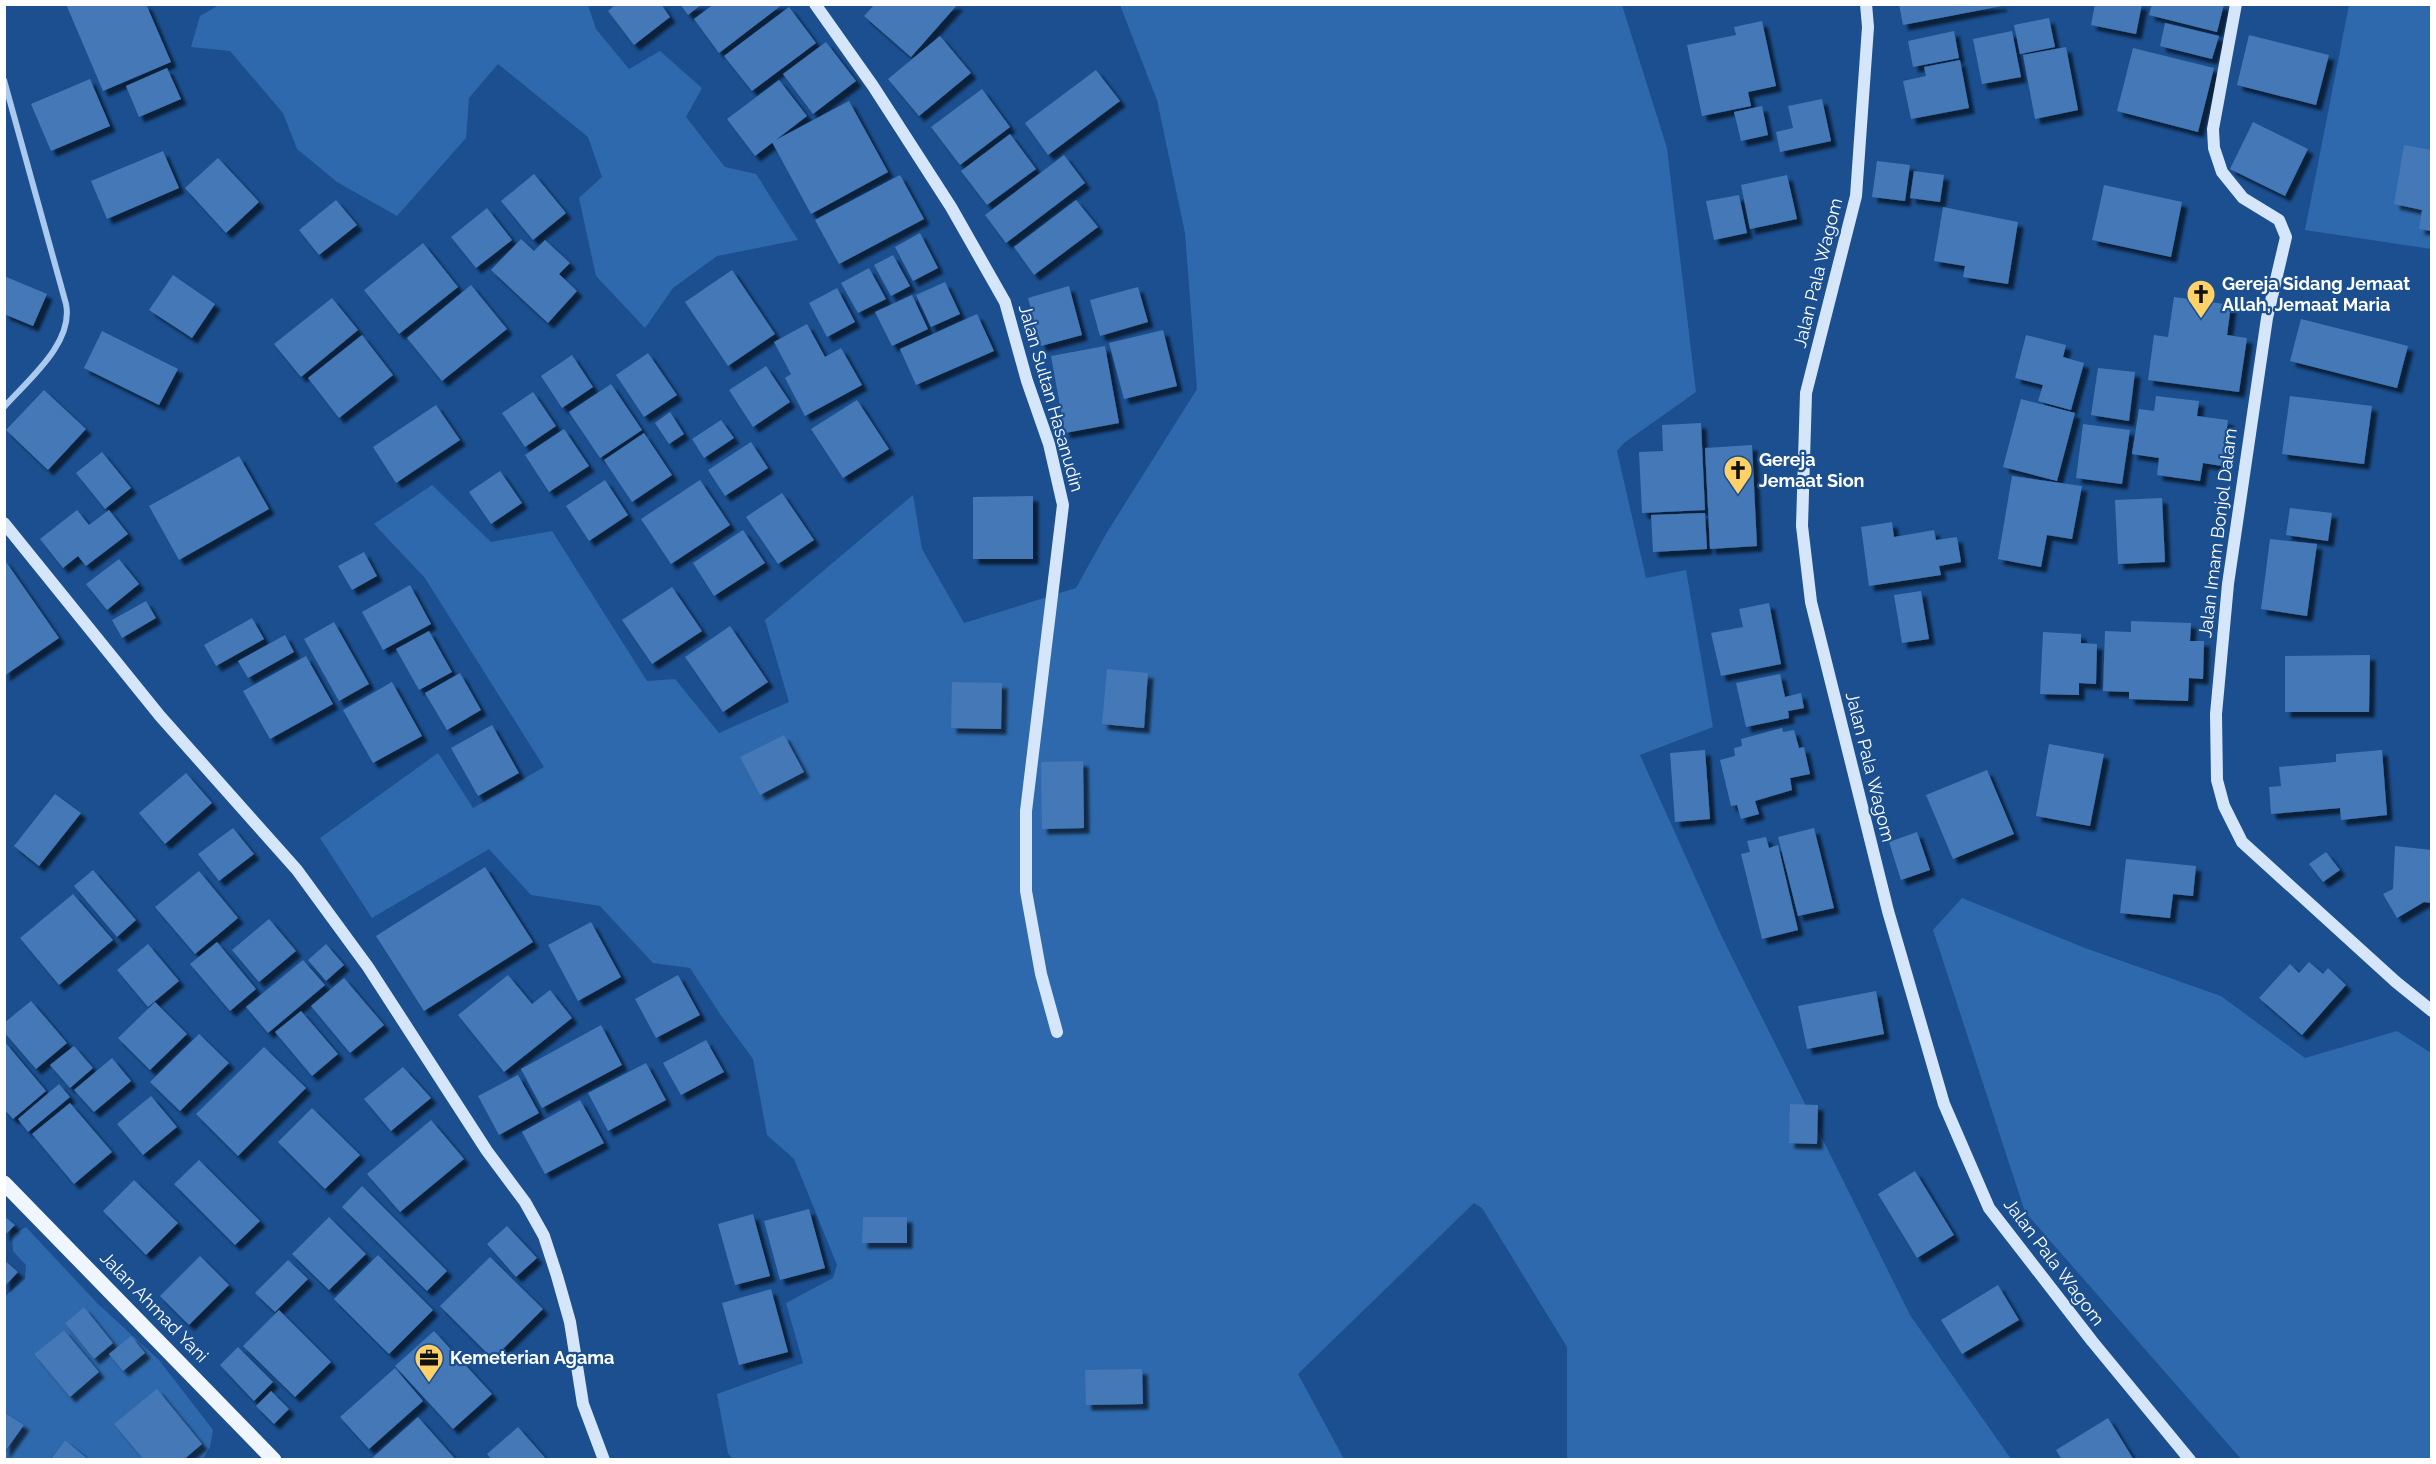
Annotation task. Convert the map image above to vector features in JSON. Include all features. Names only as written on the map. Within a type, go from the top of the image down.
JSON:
[{"type":"main road","name":"Jalan Sultan Hasanudin","points":[[815,4],[873,86],[945,197],[1005,302],[1027,381],[1049,444],[1063,505],[1026,811],[1026,891],[1041,974],[1057,1032]]},
{"type":"main road","name":"Jalan Pala Wagom","points":[[1866,4],[1868,27],[1856,196],[1806,393],[1802,526],[1811,602],[1888,911],[1944,1104],[1989,1208],[2092,1341],[2190,1460]]},
{"type":"main road","name":"Jalan Imam Bonjol Dalam","points":[[2236,4],[2213,129],[2214,148],[2222,172],[2232,186],[2243,198],[2279,220],[2286,237],[2265,329],[2228,584],[2216,714],[2217,780],[2224,806],[2242,842],[2387,974],[2432,1011]]},
{"type":"main road","points":[[4,524],[160,716],[297,870],[368,967],[487,1151],[525,1202],[544,1236],[560,1286],[570,1322],[583,1404],[604,1460]]},
{"type":"main road","name":"Jalan Ahmad Yani","points":[[4,1183],[274,1460]]},
{"type":"street","points":[[4,80],[67,318],[61,340],[4,407]]},
{"type":"shaded area","points":[[219,5],[588,5],[596,29],[629,69],[660,51],[702,88],[686,117],[725,167],[756,174],[798,240],[717,256],[673,288],[645,328],[596,276],[579,198],[602,177],[588,137],[498,64],[469,98],[466,138],[397,216],[337,182],[297,149],[283,113],[230,51],[191,47],[200,16]]},
{"type":"shaded area","points":[[1120,5],[1622,5],[1667,148],[1696,392],[1624,443],[1617,451],[1646,578],[1686,570],[1713,727],[1640,755],[1721,935],[1910,1315],[2011,1459],[1567,1459],[1567,1347],[1482,1208],[1474,1203],[1298,1374],[1344,1459],[732,1459],[728,1453],[717,1394],[803,1363],[786,1303],[833,1278],[837,1265],[794,1159],[767,1135],[753,1059],[690,968],[653,963],[600,906],[531,895],[489,849],[372,918],[320,838],[438,753],[473,808],[544,767],[425,578],[374,524],[432,485],[491,542],[552,531],[647,681],[675,679],[719,733],[789,702],[765,620],[913,495],[922,549],[964,623],[1076,588],[1106,534],[1197,389],[1185,233],[1157,100]]},
{"type":"shaded area","points":[[2349,5],[2431,5],[2431,249],[2305,230]]},
{"type":"shaded area","points":[[1962,898],[2085,948],[2221,996],[2305,1058],[2397,1031],[2431,1053],[2431,1459],[2241,1459],[2025,1212],[1933,930]]},
{"type":"shaded area","points":[[26,1227],[97,1303],[159,1360],[213,1430],[210,1447],[203,1459],[183,1459],[202,1444],[144,1459],[89,1459],[65,1440],[50,1459],[5,1459],[5,1453],[24,1425],[5,1412],[4,1297],[25,1279],[26,1265],[13,1251],[12,1235]],"holes":[[[84,1307],[113,1343],[94,1359],[65,1323]],[[64,1330],[99,1372],[70,1397],[34,1354]]]},
{"type":"building","points":[[66,4],[146,4],[171,62],[103,91]]},
{"type":"building","points":[[616,4],[661,4],[670,17],[634,45],[608,11]]},
{"type":"building","points":[[680,4],[702,4],[688,15]]},
{"type":"building","points":[[714,4],[783,4],[719,53],[694,19]]},
{"type":"building","points":[[875,4],[958,4],[911,57],[864,16]]},
{"type":"building","points":[[1899,4],[2001,4],[2002,6],[1903,25]]},
{"type":"building","points":[[2095,4],[2142,4],[2136,34],[2091,25]]},
{"type":"building","points":[[2152,4],[2224,4],[2217,32],[2149,15]]},
{"type":"building","points":[[789,7],[816,43],[752,91],[724,56]]},
{"type":"building","points":[[2049,18],[2055,47],[2020,54],[2014,25]]},
{"type":"building","points":[[1762,21],[1776,86],[1748,92],[1751,106],[1702,116],[1687,45],[1736,35],[1734,27]]},
{"type":"building","points":[[2165,23],[2219,36],[2212,59],[2160,46]]},
{"type":"building","points":[[1954,31],[1959,58],[1913,67],[1908,41]]},
{"type":"building","points":[[2012,31],[2021,77],[1982,84],[1973,39]]},
{"type":"building","points":[[2249,35],[2329,55],[2316,105],[2237,85]]},
{"type":"building","points":[[940,36],[971,73],[919,116],[888,79]]},
{"type":"building","points":[[826,42],[856,81],[813,114],[783,74]]},
{"type":"building","points":[[2066,47],[2078,110],[2035,119],[2023,55]]},
{"type":"building","points":[[2133,48],[2214,68],[2198,132],[2117,111]]},
{"type":"building","points":[[1960,60],[1969,108],[1911,119],[1903,81],[1926,76],[1924,67]]},
{"type":"building","points":[[167,68],[181,99],[139,117],[126,86]]},
{"type":"building","points":[[1096,70],[1120,101],[1048,155],[1025,123]]},
{"type":"building","points":[[90,79],[110,126],[51,151],[31,104]]},
{"type":"building","points":[[779,80],[807,116],[755,156],[727,119]]},
{"type":"building","points":[[982,89],[1010,127],[960,165],[931,127]]},
{"type":"building","points":[[1822,99],[1831,141],[1780,152],[1776,132],[1793,128],[1788,106]]},
{"type":"building","points":[[849,101],[888,172],[811,214],[772,142]]},
{"type":"building","points":[[1762,106],[1768,135],[1741,141],[1734,112]]},
{"type":"building","points":[[2253,122],[2308,149],[2285,196],[2230,169]]},
{"type":"building","points":[[1010,134],[1036,169],[987,205],[961,171]]},
{"type":"building","points":[[2404,145],[2432,150],[2432,231],[2419,229],[2422,210],[2394,204]]},
{"type":"building","points":[[163,151],[179,188],[107,219],[91,181]]},
{"type":"building","points":[[1064,155],[1085,183],[1006,243],[985,215]]},
{"type":"building","points":[[218,158],[259,202],[226,233],[185,188]]},
{"type":"building","points":[[1877,161],[1910,165],[1905,201],[1872,197]]},
{"type":"building","points":[[1914,171],[1944,175],[1940,202],[1910,198]]},
{"type":"building","points":[[534,174],[566,213],[533,240],[501,201]]},
{"type":"building","points":[[900,175],[924,219],[839,264],[815,220]]},
{"type":"building","points":[[1787,175],[1797,219],[1750,229],[1741,185]]},
{"type":"building","points":[[2104,185],[2182,202],[2171,257],[2092,240]]},
{"type":"building","points":[[1739,195],[1747,233],[1714,240],[1706,201]]},
{"type":"building","points":[[336,200],[357,225],[319,255],[299,230]]},
{"type":"building","points":[[1076,200],[1098,227],[1034,275],[1014,247]]},
{"type":"building","points":[[1943,207],[2018,222],[2008,284],[1963,277],[1965,266],[1934,261]]},
{"type":"building","points":[[487,208],[512,240],[476,268],[451,237]]},
{"type":"building","points":[[920,233],[938,268],[913,281],[895,247]]},
{"type":"building","points":[[521,239],[534,251],[545,240],[570,263],[559,274],[577,291],[548,323],[491,270]]},
{"type":"building","points":[[423,243],[458,287],[399,334],[364,290]]},
{"type":"building","points":[[893,255],[910,286],[891,296],[874,265]]},
{"type":"building","points":[[869,268],[886,299],[858,313],[841,283]]},
{"type":"building","points":[[732,270],[775,334],[728,366],[685,302]]},
{"type":"building","points":[[173,275],[215,304],[192,338],[149,310]]},
{"type":"building","points":[[4,276],[47,294],[33,326],[4,314]]},
{"type":"building","points":[[945,282],[960,314],[931,327],[916,295]]},
{"type":"building","points":[[471,285],[507,329],[442,381],[407,338]]},
{"type":"building","points":[[1069,286],[1082,335],[1041,346],[1028,298]]},
{"type":"building","points":[[1138,287],[1148,322],[1100,336],[1090,300]]},
{"type":"building","points":[[837,288],[855,322],[827,337],[809,303]]},
{"type":"building","points":[[912,295],[928,329],[892,346],[875,312]]},
{"type":"building","points":[[2174,297],[2231,305],[2227,335],[2247,338],[2239,392],[2148,380],[2154,335],[2168,337]]},
{"type":"building","points":[[332,298],[358,330],[301,377],[274,344]]},
{"type":"building","points":[[977,314],[994,351],[916,385],[900,349]]},
{"type":"building","points":[[2301,319],[2408,346],[2397,388],[2290,361]]},
{"type":"building","points":[[807,324],[825,357],[841,348],[862,385],[805,416],[785,378],[791,374],[774,342]]},
{"type":"building","points":[[1163,330],[1177,386],[1124,399],[1109,343]]},
{"type":"building","points":[[102,331],[178,369],[159,405],[84,368]]},
{"type":"building","points":[[362,335],[393,375],[339,418],[308,378]]},
{"type":"building","points":[[2026,335],[2066,345],[2063,357],[2084,363],[2071,410],[2038,401],[2043,385],[2015,378]]},
{"type":"building","points":[[1105,346],[1119,423],[1065,433],[1051,356]]},
{"type":"building","points":[[648,353],[677,395],[644,417],[616,375]]},
{"type":"building","points":[[572,355],[593,387],[562,408],[541,376]]},
{"type":"building","points":[[766,366],[790,402],[753,427],[729,390]]},
{"type":"building","points":[[2098,368],[2135,372],[2129,421],[2091,415]]},
{"type":"building","points":[[611,384],[642,430],[600,458],[569,412]]},
{"type":"building","points":[[44,390],[86,429],[48,470],[6,430]]},
{"type":"building","points":[[533,392],[556,426],[525,447],[502,413]]},
{"type":"building","points":[[2156,396],[2199,401],[2197,416],[2228,420],[2222,466],[2203,463],[2200,481],[2157,475],[2159,458],[2132,454],[2139,409],[2154,411]]},
{"type":"building","points":[[2290,396],[2372,406],[2364,464],[2282,454]]},
{"type":"building","points":[[2021,399],[2075,413],[2057,481],[2003,467]]},
{"type":"building","points":[[857,400],[889,449],[843,478],[811,429]]},
{"type":"building","points":[[436,405],[460,440],[396,483],[373,447]]},
{"type":"building","points":[[670,412],[684,434],[669,444],[655,423]]},
{"type":"building","points":[[721,420],[734,438],[704,458],[692,439]]},
{"type":"building","points":[[1701,423],[1705,510],[1642,513],[1639,452],[1663,451],[1662,425]]},
{"type":"building","points":[[2083,424],[2130,430],[2122,484],[2076,478]]},
{"type":"building","points":[[564,429],[589,466],[549,492],[525,455]]},
{"type":"building","points":[[644,433],[672,475],[632,502],[604,460]]},
{"type":"building","points":[[751,442],[768,468],[725,496],[708,470]]},
{"type":"building","points":[[1752,445],[1757,546],[1710,549],[1705,448]]},
{"type":"building","points":[[102,452],[131,488],[105,509],[76,473]]},
{"type":"building","points":[[239,456],[269,509],[179,560],[149,506]]},
{"type":"building","points":[[500,471],[522,503],[491,524],[469,492]]},
{"type":"building","points":[[2012,476],[2082,486],[2072,539],[2047,535],[2041,567],[1998,559]]},
{"type":"building","points":[[605,480],[628,515],[589,541],[566,506]]},
{"type":"building","points":[[700,480],[730,525],[671,564],[641,519]]},
{"type":"building","points":[[782,493],[814,540],[778,564],[746,517]]},
{"type":"building","points":[[1033,496],[1033,559],[973,559],[973,497]]},
{"type":"building","points":[[2162,498],[2165,562],[2118,564],[2115,500]]},
{"type":"building","points":[[2290,508],[2332,513],[2328,541],[2286,535]]},
{"type":"building","points":[[77,510],[89,525],[109,510],[128,534],[86,566],[78,556],[63,568],[40,539]]},
{"type":"building","points":[[1705,513],[1707,549],[1653,552],[1651,515]]},
{"type":"building","points":[[1892,522],[1894,537],[1934,530],[1936,540],[1957,537],[1961,562],[1939,566],[1941,575],[1869,586],[1861,527]]},
{"type":"building","points":[[743,530],[765,563],[714,596],[693,563]]},
{"type":"building","points":[[2270,539],[2317,544],[2307,616],[2261,609]]},
{"type":"building","points":[[364,552],[377,576],[352,590],[338,566]]},
{"type":"building","points":[[4,559],[59,638],[4,676]]},
{"type":"building","points":[[119,559],[139,584],[107,610],[86,584]]},
{"type":"building","points":[[410,585],[431,624],[383,650],[362,612]]},
{"type":"building","points":[[672,587],[702,631],[652,664],[622,620]]},
{"type":"building","points":[[1921,591],[1929,639],[1902,643],[1894,595]]},
{"type":"building","points":[[146,601],[156,618],[122,638],[112,620]]},
{"type":"building","points":[[1769,603],[1781,664],[1721,676],[1711,633],[1743,627],[1739,609]]},
{"type":"building","points":[[252,618],[264,639],[216,666],[204,645]]},
{"type":"building","points":[[2131,621],[2191,623],[2190,641],[2204,641],[2203,679],[2189,678],[2188,701],[2129,699],[2129,692],[2103,691],[2105,631],[2131,632]]},
{"type":"building","points":[[334,622],[369,684],[339,701],[304,639]]},
{"type":"building","points":[[730,626],[768,682],[723,712],[685,657]]},
{"type":"building","points":[[429,631],[452,672],[419,690],[396,649]]},
{"type":"building","points":[[2043,632],[2081,634],[2081,643],[2097,644],[2096,684],[2079,683],[2079,695],[2040,694]]},
{"type":"building","points":[[285,635],[294,652],[248,678],[238,661]]},
{"type":"building","points":[[2370,655],[2369,712],[2285,712],[2285,656]]},
{"type":"building","points":[[306,656],[333,704],[270,739],[243,691]]},
{"type":"building","points":[[1107,669],[1148,673],[1144,728],[1102,724]]},
{"type":"building","points":[[460,673],[481,710],[447,730],[425,693]]},
{"type":"building","points":[[1780,674],[1785,697],[1801,693],[1804,708],[1788,711],[1789,718],[1746,727],[1736,683]]},
{"type":"building","points":[[392,682],[422,736],[373,763],[343,710]]},
{"type":"building","points":[[952,682],[1002,683],[1001,729],[951,728]]},
{"type":"building","points":[[492,725],[519,773],[478,796],[451,748]]},
{"type":"building","points":[[1782,728],[1783,732],[1794,730],[1799,748],[1804,747],[1810,774],[1790,778],[1792,790],[1755,801],[1759,814],[1741,819],[1737,805],[1731,806],[1720,760],[1735,756],[1734,748],[1742,746],[1741,739]]},
{"type":"building","points":[[784,735],[804,772],[760,795],[740,757]]},
{"type":"building","points":[[2049,744],[2104,754],[2090,826],[2036,816]]},
{"type":"building","points":[[1705,750],[1710,819],[1675,822],[1670,753]]},
{"type":"building","points":[[2382,750],[2387,815],[2341,820],[2340,808],[2271,814],[2269,787],[2281,786],[2279,767],[2336,762],[2336,754]]},
{"type":"building","points":[[1083,761],[1084,828],[1042,829],[1041,762]]},
{"type":"building","points":[[1987,770],[2014,834],[1953,859],[1926,795]]},
{"type":"building","points":[[186,773],[212,803],[165,844],[139,813]]},
{"type":"building","points":[[55,794],[81,813],[39,866],[14,846]]},
{"type":"building","points":[[233,828],[254,854],[219,881],[198,854]]},
{"type":"building","points":[[1814,828],[1834,908],[1798,916],[1778,837]]},
{"type":"building","points":[[1917,832],[1930,870],[1901,880],[1889,842]]},
{"type":"building","points":[[1766,837],[1769,848],[1778,845],[1798,930],[1762,939],[1741,854],[1750,852],[1747,841]]},
{"type":"building","points":[[2395,846],[2432,850],[2432,903],[2424,902],[2397,918],[2383,894],[2393,889]]},
{"type":"building","points":[[2326,852],[2340,870],[2323,882],[2309,864]]},
{"type":"building","points":[[2126,859],[2196,866],[2193,896],[2173,894],[2170,918],[2120,913]]},
{"type":"building","points":[[485,867],[533,942],[424,1011],[376,936]]},
{"type":"building","points":[[93,870],[136,920],[117,937],[74,886]]},
{"type":"building","points":[[199,871],[238,918],[195,954],[155,907]]},
{"type":"building","points":[[73,894],[113,940],[59,985],[20,938]]},
{"type":"building","points":[[269,919],[296,951],[259,982],[232,950]]},
{"type":"building","points":[[591,922],[621,977],[578,1001],[548,945]]},
{"type":"building","points":[[217,942],[256,989],[230,1011],[190,964]]},
{"type":"building","points":[[148,944],[179,981],[148,1007],[117,970]]},
{"type":"building","points":[[326,944],[344,965],[326,981],[308,960]]},
{"type":"building","points":[[303,960],[325,985],[268,1033],[246,1007]]},
{"type":"building","points":[[2309,962],[2323,974],[2328,968],[2346,985],[2302,1035],[2259,998],[2290,964],[2299,973]]},
{"type":"building","points":[[508,975],[532,1004],[550,990],[572,1018],[504,1072],[458,1015]]},
{"type":"building","points":[[678,975],[700,1015],[656,1038],[635,999]]},
{"type":"building","points":[[344,978],[384,1025],[350,1053],[311,1006]]},
{"type":"building","points":[[1876,991],[1884,1034],[1807,1049],[1798,1006]]},
{"type":"building","points":[[31,1001],[67,1043],[36,1069],[4,1032],[4,1023]]},
{"type":"building","points":[[155,1002],[187,1034],[150,1070],[118,1038]]},
{"type":"building","points":[[301,1011],[338,1054],[312,1076],[275,1032]]},
{"type":"building","points":[[601,1025],[622,1065],[542,1108],[521,1069]]},
{"type":"building","points":[[199,1034],[229,1063],[180,1111],[150,1082]]},
{"type":"building","points":[[706,1040],[724,1072],[681,1095],[663,1063]]},
{"type":"building","points":[[4,1041],[46,1091],[13,1119],[4,1109]]},
{"type":"building","points":[[74,1046],[93,1068],[70,1088],[50,1065]]},
{"type":"building","points":[[264,1047],[306,1088],[238,1156],[196,1114]]},
{"type":"building","points":[[112,1058],[131,1081],[94,1112],[74,1090]]},
{"type":"building","points":[[646,1063],[666,1100],[608,1131],[588,1093]]},
{"type":"building","points":[[403,1067],[431,1098],[391,1131],[364,1099]]},
{"type":"building","points":[[518,1075],[539,1113],[499,1135],[478,1096]]},
{"type":"building","points":[[59,1084],[70,1097],[28,1132],[18,1119]]},
{"type":"building","points":[[151,1096],[177,1127],[143,1155],[117,1124]]},
{"type":"building","points":[[580,1100],[604,1143],[545,1174],[522,1132]]},
{"type":"building","points":[[70,1103],[112,1152],[74,1184],[32,1134]]},
{"type":"building","points":[[1790,1104],[1818,1105],[1817,1144],[1789,1143]]},
{"type":"building","points":[[312,1108],[360,1155],[325,1189],[278,1142]]},
{"type":"building","points":[[431,1120],[464,1159],[400,1212],[367,1174]]},
{"type":"building","points":[[199,1160],[260,1221],[235,1245],[174,1184]]},
{"type":"building","points":[[1915,1171],[1954,1235],[1917,1258],[1878,1194]]},
{"type":"building","points":[[134,1180],[178,1223],[146,1255],[103,1211]]},
{"type":"building","points":[[362,1186],[447,1271],[427,1291],[342,1207]]},
{"type":"building","points":[[809,1209],[825,1268],[780,1280],[764,1221]]},
{"type":"building","points":[[753,1214],[770,1276],[735,1285],[718,1224]]},
{"type":"building","points":[[4,1216],[15,1225],[4,1236]]},
{"type":"building","points":[[329,1217],[366,1254],[329,1290],[292,1254]]},
{"type":"building","points":[[863,1217],[907,1217],[907,1243],[862,1243]]},
{"type":"building","points":[[507,1226],[537,1258],[516,1277],[487,1244]]},
{"type":"building","points":[[378,1255],[433,1310],[389,1354],[334,1299]]},
{"type":"building","points":[[200,1256],[229,1285],[189,1325],[160,1296]]},
{"type":"building","points":[[490,1257],[543,1309],[493,1359],[440,1306]]},
{"type":"building","points":[[4,1260],[18,1272],[4,1287]]},
{"type":"building","points":[[288,1260],[308,1279],[275,1312],[255,1293]]},
{"type":"building","points":[[1998,1285],[2019,1320],[1962,1354],[1941,1320]]},
{"type":"building","points":[[771,1289],[788,1352],[739,1365],[722,1303]]},
{"type":"building","points":[[84,1307],[113,1343],[94,1359],[65,1323]]},
{"type":"building","points":[[279,1310],[331,1362],[295,1397],[243,1346]]},
{"type":"building","points":[[64,1330],[99,1372],[70,1397],[34,1354]]},
{"type":"building","points":[[434,1331],[492,1394],[453,1429],[395,1366]]},
{"type":"building","points":[[131,1336],[145,1353],[123,1371],[109,1354]]},
{"type":"building","points":[[238,1347],[273,1382],[254,1401],[220,1365]]},
{"type":"building","points":[[395,1368],[423,1401],[369,1449],[340,1417]]},
{"type":"building","points":[[1142,1369],[1143,1404],[1086,1405],[1085,1370]]},
{"type":"building","points":[[157,1389],[202,1444],[183,1460],[144,1460],[114,1424]]},
{"type":"building","points":[[271,1391],[289,1409],[274,1424],[256,1406]]},
{"type":"building","points":[[4,1412],[24,1425],[4,1453]]},
{"type":"building","points":[[418,1417],[456,1460],[370,1460]]},
{"type":"building","points":[[2108,1418],[2134,1460],[2062,1460],[2056,1450]]},
{"type":"building","points":[[518,1427],[547,1460],[492,1460],[487,1454]]},
{"type":"building","points":[[65,1440],[89,1460],[50,1460]]},
{"type":"place","name":"Gereja Sidang Jemaat Allah, Jemaat Maria","points":[[2201,320]]},
{"type":"place","name":"Gereja Jemaat Sion","points":[[1738,496]]},
{"type":"place","name":"Kemeterian Agama","points":[[429,1384]]}]
